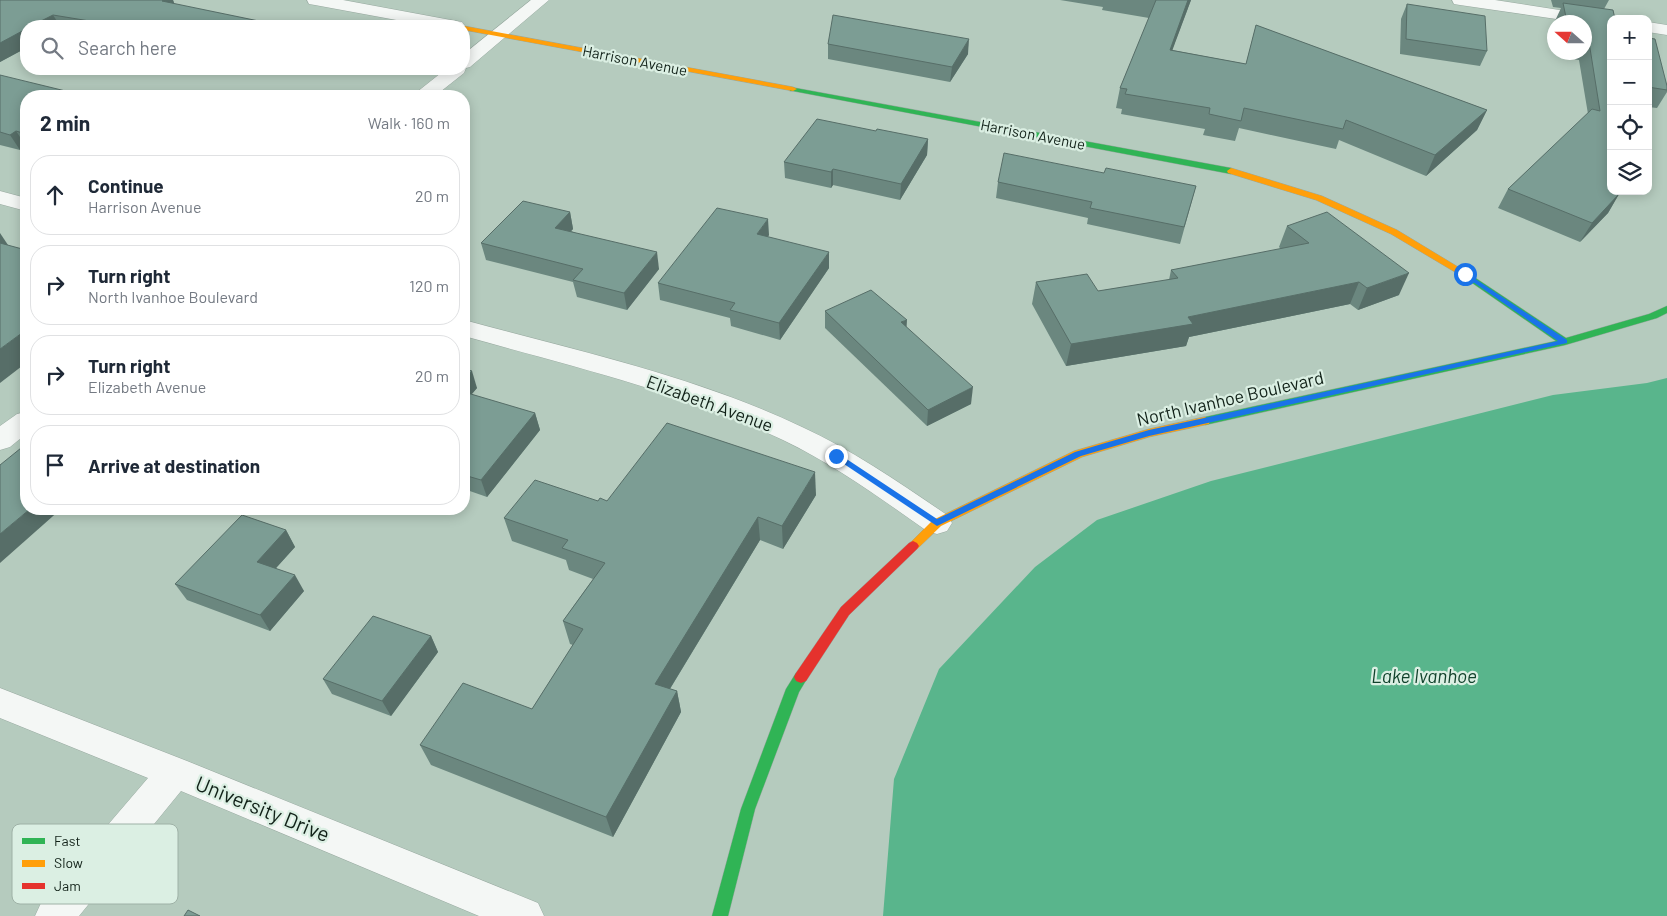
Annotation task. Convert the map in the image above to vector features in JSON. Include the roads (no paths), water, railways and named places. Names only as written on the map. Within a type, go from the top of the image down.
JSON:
[{"type":"street","points":[[315,0],[423,20]]},
{"type":"street","points":[[470,59],[541,0]]},
{"type":"street","points":[[1460,0],[1607,21]]},
{"type":"street","points":[[1652,28],[1667,30]]},
{"type":"street","name":"Harrison Avenue","points":[[470,29],[1223,169],[1319,198],[1394,232],[1465,274],[1565,342]]},
{"type":"street","points":[[431,90],[450,75]]},
{"type":"street","points":[[0,197],[20,203]]},
{"type":"street","name":"North Ivanhoe Boulevard","points":[[720,916],[748,809],[793,689],[846,611],[937,523],[1078,454],[1149,433],[1565,342],[1662,313]]},
{"type":"street","name":"Elizabeth Avenue","points":[[470,330],[676,388],[752,416],[836,456],[937,523]]},
{"type":"street","points":[[0,440],[20,425]]},
{"type":"street","name":"University Drive","points":[[0,703],[175,772],[525,916]]},
{"type":"street","points":[[131,824],[175,772]]},
{"type":"street","points":[[54,916],[64,904]]},
{"type":"water","name":"Lake Ivanhoe","points":[[1667,378],[1667,916],[883,916],[894,779],[939,669],[1035,567],[1097,520],[1211,481],[1553,395],[1647,383]]}]
